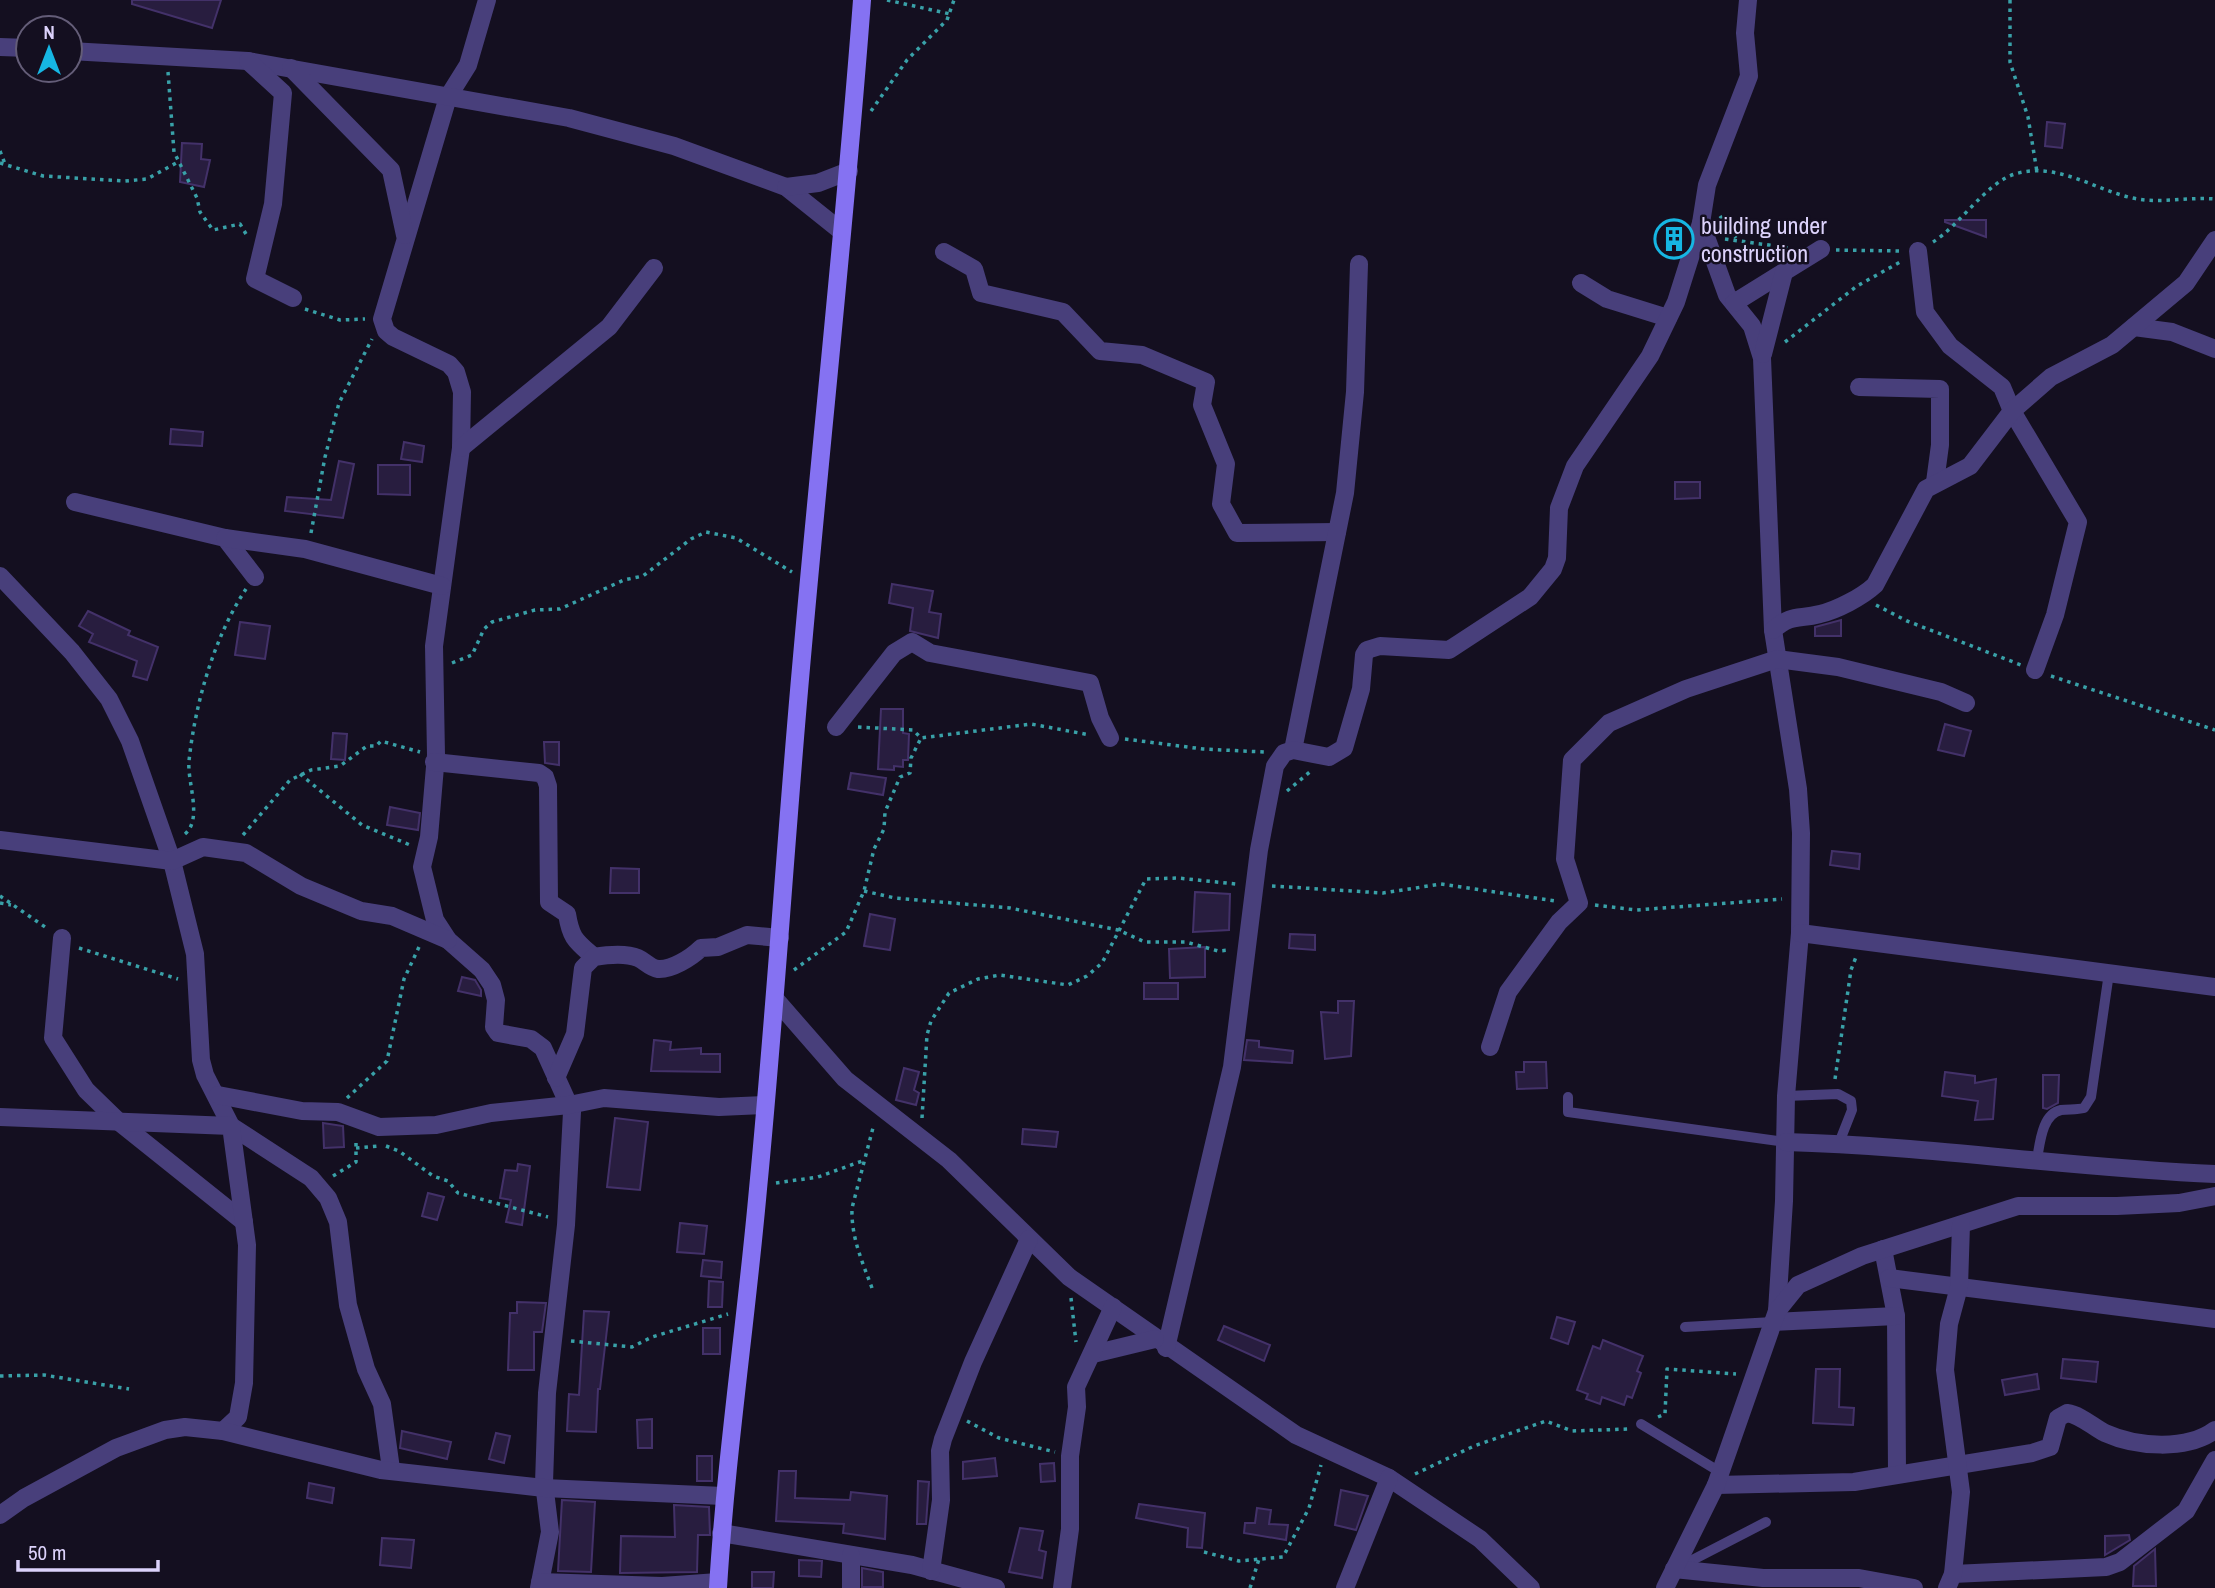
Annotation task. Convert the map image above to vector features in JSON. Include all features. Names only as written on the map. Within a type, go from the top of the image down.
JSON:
[{"type":"main road","points":[[718,1585],[723,1496],[759,1186],[862,0]]},
{"type":"street","points":[[487,0],[468,65],[448,97],[382,319],[386,331],[393,337],[449,364],[456,372],[462,392],[461,448],[433,667],[435,758],[426,856],[422,867],[435,920],[448,940],[482,971],[492,985],[496,1000],[494,1027],[498,1033],[531,1039],[543,1048],[572,1112],[566,1225],[551,1338],[544,1488],[550,1532],[540,1585],[718,1585]]},
{"type":"street","points":[[1288,752],[1329,757],[1344,748],[1361,689],[1364,655],[1367,650],[1380,646],[1449,650],[1530,597],[1542,586],[1557,558],[1559,508],[1575,466],[1650,356],[1668,318],[1701,223],[1707,185],[1749,76],[1745,33],[1748,0]]},
{"type":"street","points":[[84,52],[248,61],[569,118],[661,142],[786,187],[841,232]]},
{"type":"street","points":[[248,61],[283,93],[273,204],[255,279],[293,298]]},
{"type":"street","points":[[291,68],[391,170],[406,240]]},
{"type":"street","points":[[786,187],[818,183],[849,171]]},
{"type":"street","points":[[1665,1588],[1718,1478],[1775,1316],[1786,1142],[1786,1096],[1802,897],[1798,789],[1773,630],[1762,358],[1752,326],[1727,295],[1701,223]]},
{"type":"street","points":[[1773,630],[1789,617],[1817,615],[1868,592],[1875,585],[1916,503],[1935,482],[1970,466],[2012,411],[2051,377],[2112,345],[2186,283],[2215,240]]},
{"type":"street","points":[[1734,303],[1821,249]]},
{"type":"street","points":[[1918,251],[1925,312],[1950,346],[2002,387],[2012,411],[2078,522],[2055,615],[2035,670]]},
{"type":"street","points":[[944,252],[974,269],[981,293],[1063,312],[1100,351],[1142,355],[1206,382],[1202,405],[1226,464],[1222,504],[1237,533],[1337,532]]},
{"type":"street","points":[[1160,1343],[1232,1068],[1254,885],[1275,766],[1288,752],[1345,493],[1355,392],[1359,264]]},
{"type":"street","points":[[461,448],[609,327],[654,268]]},
{"type":"street","points":[[1762,358],[1784,272]]},
{"type":"street","points":[[1581,283],[1606,299],[1668,318]]},
{"type":"street","points":[[2134,327],[2172,332],[2215,349]]},
{"type":"street","points":[[1858,387],[1940,388],[1940,444],[1935,482]]},
{"type":"street","points":[[75,502],[225,538],[305,549],[442,586]]},
{"type":"street","points":[[225,538],[255,577]]},
{"type":"street","points":[[0,576],[72,652],[109,699],[130,741],[172,861],[195,954],[201,1060],[205,1075],[218,1095],[231,1126],[244,1222],[247,1259],[243,1397],[238,1417],[223,1430]]},
{"type":"street","points":[[836,727],[894,653],[912,642],[930,653],[1090,683],[1100,718],[1110,738]]},
{"type":"street","points":[[1490,1046],[1508,992],[1559,922],[1579,903],[1565,859],[1572,760],[1609,723],[1686,689],[1777,659],[1838,667],[1941,692],[1966,703]]},
{"type":"street","points":[[435,758],[539,772],[545,776],[548,786],[549,902],[567,914],[569,931],[578,946],[594,957],[627,955],[658,969],[671,968],[681,960],[692,957],[701,948],[718,947],[740,937],[780,938]]},
{"type":"street","points":[[0,840],[172,861],[203,847],[246,853],[312,891],[361,911],[392,916],[448,940]]},
{"type":"street","points":[[1800,933],[2215,987]]},
{"type":"street","points":[[62,938],[53,1038],[86,1090],[119,1122],[244,1222]]},
{"type":"street","points":[[556,1078],[575,1034],[583,968],[594,957]]},
{"type":"street","points":[[776,991],[845,1079],[919,1136],[984,1192],[1069,1278],[1296,1436],[1389,1478],[1480,1539],[1531,1588]]},
{"type":"street","points":[[218,1095],[302,1111],[338,1112],[379,1127],[436,1125],[491,1113],[569,1105],[604,1098],[631,1098],[719,1107],[765,1105]]},
{"type":"street","points":[[0,1117],[231,1126],[317,1183],[328,1198],[338,1222],[348,1305],[366,1369],[382,1404],[391,1469]]},
{"type":"street","points":[[1786,1142],[1839,1143],[2151,1171],[2215,1174]]},
{"type":"street","points":[[1775,1316],[1798,1284],[1823,1270],[2018,1206],[2117,1206],[2193,1201],[2215,1196]]},
{"type":"street","points":[[1961,1225],[1959,1287],[1949,1324],[1945,1370],[1961,1492],[1950,1581],[2106,1567],[2120,1562],[2186,1511],[2215,1460]]},
{"type":"street","points":[[931,1571],[941,1500],[940,1451],[951,1414],[1029,1239]]},
{"type":"street","points":[[1883,1249],[1896,1316],[1897,1473]]},
{"type":"street","points":[[1889,1278],[2215,1319]]},
{"type":"street","points":[[1062,1588],[1070,1529],[1070,1456],[1077,1406],[1076,1387],[1113,1307]]},
{"type":"street","points":[[1775,1316],[1896,1316]]},
{"type":"street","points":[[1093,1354],[1160,1343]]},
{"type":"street","points":[[1718,1478],[1854,1482],[1897,1473],[1959,1466],[1985,1458],[2043,1451],[2050,1447],[2058,1418],[2067,1413],[2108,1434],[2149,1443],[2184,1443],[2215,1430]]},
{"type":"street","points":[[0,1515],[24,1498],[116,1448],[165,1430],[185,1427],[223,1430],[381,1470],[544,1488],[723,1496]]},
{"type":"street","points":[[1345,1588],[1389,1478]]},
{"type":"street","points":[[721,1533],[931,1571],[996,1588]]},
{"type":"street","points":[[851,1555],[851,1588]]},
{"type":"street","points":[[1674,1569],[1763,1578],[1859,1578],[1914,1588]]},
{"type":"lane","points":[[2037,1159],[2042,1133],[2049,1117],[2063,1110],[2084,1108],[2091,1097],[2109,973]]},
{"type":"lane","points":[[1786,1096],[1838,1094],[1851,1101],[1852,1110],[1839,1143]]},
{"type":"lane","points":[[1567,1097],[1567,1112],[1786,1142]]},
{"type":"lane","points":[[1685,1327],[1775,1316]]},
{"type":"lane","points":[[1640,1424],[1718,1478]]},
{"type":"lane","points":[[1674,1569],[1766,1522]]},
{"type":"path","points":[[887,0],[950,14]]},
{"type":"path","points":[[853,127],[878,106],[896,73],[936,33],[950,14],[954,0]]},
{"type":"path","points":[[2010,0],[2010,62],[2028,117],[2037,172]]},
{"type":"path","points":[[167,56],[170,125],[178,162],[197,198],[200,212],[213,230],[240,224],[262,257]]},
{"type":"path","points":[[0,151],[3,163],[22,172],[43,176],[125,181],[147,179],[178,162]]},
{"type":"path","points":[[1762,358],[1857,286],[1943,236],[2014,174],[2037,172],[2066,175],[2087,181],[2111,194],[2145,200],[2215,199]]},
{"type":"path","points":[[293,298],[318,315],[340,320],[382,319]]},
{"type":"path","points":[[433,667],[472,654],[484,629],[492,622],[535,610],[560,609],[624,580],[643,576],[691,539],[706,532],[719,532],[736,538],[810,583]]},
{"type":"path","points":[[921,738],[1031,724],[1110,738],[1203,749],[1288,752]]},
{"type":"path","points":[[836,727],[914,730],[921,738]]},
{"type":"path","points":[[776,991],[846,932],[864,891],[874,849],[884,829],[885,812],[900,777],[910,773],[911,758],[921,738]]},
{"type":"path","points":[[236,852],[242,835],[290,780],[300,774],[340,766],[367,746],[381,741],[435,758]]},
{"type":"path","points":[[1267,807],[1329,757]]},
{"type":"path","points":[[300,774],[362,825],[409,844],[426,856]]},
{"type":"path","points":[[919,1136],[925,1102],[927,1035],[931,1021],[949,993],[978,978],[1000,975],[1068,985],[1093,972],[1102,963],[1146,879],[1178,878],[1383,893],[1441,884],[1636,910],[1802,897]]},
{"type":"path","points":[[864,891],[895,898],[1010,908],[1118,930],[1145,942],[1186,943],[1218,951],[1246,951]]},
{"type":"path","points":[[0,895],[62,938],[107,959],[197,985]]},
{"type":"path","points":[[0,903],[13,905]]},
{"type":"path","points":[[338,1112],[349,1094],[387,1061],[404,978],[427,931]]},
{"type":"path","points":[[1838,1094],[1834,1076],[1839,1068],[1851,971],[1860,941]]},
{"type":"path","points":[[872,1288],[855,1243],[852,1222],[878,1105]]},
{"type":"path","points":[[317,1183],[356,1162],[356,1118]]},
{"type":"path","points":[[356,1148],[389,1147],[433,1177],[448,1181],[458,1193],[515,1206],[566,1225]]},
{"type":"path","points":[[759,1186],[818,1177],[865,1160]]},
{"type":"path","points":[[1069,1278],[1081,1376]]},
{"type":"path","points":[[551,1338],[632,1347],[669,1331],[716,1319],[747,1304]]},
{"type":"path","points":[[1389,1478],[1426,1471],[1474,1446],[1546,1421],[1572,1431],[1623,1432],[1665,1414],[1667,1369],[1756,1376]]},
{"type":"path","points":[[0,1376],[44,1375],[129,1389]]},
{"type":"path","points":[[951,1414],[999,1438],[1070,1456]]},
{"type":"path","points":[[1204,1552],[1239,1561],[1283,1557],[1288,1552],[1309,1507],[1325,1450]]},
{"type":"path","points":[[1251,1588],[1259,1559]]},
{"type":"building","points":[[132,0],[221,0],[212,28],[132,4]]},
{"type":"building","points":[[2047,122],[2065,124],[2062,148],[2045,146]]},
{"type":"building","points":[[182,143],[202,144],[201,159],[210,160],[204,187],[180,182]]},
{"type":"building","points":[[1986,220],[1986,237],[1945,222]]},
{"type":"building","points":[[171,429],[203,432],[202,446],[170,444]]},
{"type":"building","points":[[404,442],[424,446],[422,462],[401,459]]},
{"type":"building","points":[[339,461],[354,464],[343,518],[285,511],[287,497],[331,500]]},
{"type":"building","points":[[378,465],[410,465],[410,495],[378,494]]},
{"type":"building","points":[[1675,482],[1700,482],[1700,498],[1675,499]]},
{"type":"building","points":[[892,584],[933,591],[929,612],[941,614],[938,638],[910,631],[913,608],[889,603]]},
{"type":"building","points":[[88,611],[130,631],[128,635],[158,647],[147,680],[133,676],[137,661],[89,642],[93,634],[79,626]]},
{"type":"building","points":[[1841,620],[1841,636],[1815,636],[1815,627]]},
{"type":"building","points":[[240,622],[270,626],[265,659],[235,655]]},
{"type":"building","points":[[881,709],[903,709],[903,733],[909,734],[908,760],[903,760],[903,767],[894,766],[894,770],[878,769]]},
{"type":"building","points":[[1945,724],[1971,731],[1964,756],[1938,750]]},
{"type":"building","points":[[333,733],[347,734],[345,760],[331,759]]},
{"type":"building","points":[[544,742],[559,742],[559,765],[545,763]]},
{"type":"building","points":[[851,773],[886,778],[883,795],[848,789]]},
{"type":"building","points":[[390,807],[420,813],[418,830],[387,825]]},
{"type":"building","points":[[1832,851],[1860,854],[1859,869],[1830,865]]},
{"type":"building","points":[[611,868],[639,869],[639,893],[610,893]]},
{"type":"building","points":[[1195,892],[1230,894],[1229,930],[1193,932]]},
{"type":"building","points":[[870,914],[895,919],[890,950],[864,946]]},
{"type":"building","points":[[1290,934],[1315,935],[1315,950],[1289,948]]},
{"type":"building","points":[[1205,947],[1205,977],[1170,978],[1169,949]]},
{"type":"building","points":[[462,977],[475,980],[481,990],[481,996],[458,991]]},
{"type":"building","points":[[1144,983],[1178,983],[1178,999],[1144,999]]},
{"type":"building","points":[[1338,1001],[1354,1001],[1351,1056],[1325,1059],[1321,1012],[1338,1013]]},
{"type":"building","points":[[654,1040],[671,1042],[670,1050],[701,1048],[701,1054],[720,1054],[720,1072],[651,1071]]},
{"type":"building","points":[[1247,1040],[1259,1041],[1259,1047],[1293,1051],[1292,1063],[1244,1060]]},
{"type":"building","points":[[1524,1062],[1546,1062],[1547,1088],[1517,1089],[1516,1072],[1524,1072]]},
{"type":"building","points":[[904,1068],[919,1072],[914,1090],[919,1093],[916,1105],[896,1100]]},
{"type":"building","points":[[1945,1072],[1975,1076],[1975,1083],[1996,1079],[1993,1119],[1975,1120],[1978,1101],[1942,1096]]},
{"type":"building","points":[[2043,1075],[2059,1075],[2058,1103],[2047,1109],[2043,1108]]},
{"type":"building","points":[[615,1118],[648,1122],[640,1190],[607,1187]]},
{"type":"building","points":[[323,1123],[343,1126],[344,1147],[324,1148]]},
{"type":"building","points":[[1023,1129],[1058,1132],[1056,1147],[1022,1144]]},
{"type":"building","points":[[518,1164],[530,1166],[522,1225],[506,1222],[511,1200],[500,1198],[505,1170],[517,1171]]},
{"type":"building","points":[[428,1193],[444,1197],[437,1220],[422,1216]]},
{"type":"building","points":[[680,1223],[707,1226],[704,1254],[677,1252]]},
{"type":"building","points":[[703,1260],[722,1262],[721,1278],[701,1276]]},
{"type":"building","points":[[709,1281],[723,1282],[722,1307],[708,1307]]},
{"type":"building","points":[[517,1302],[546,1303],[542,1332],[534,1332],[534,1370],[508,1370],[510,1313],[517,1313]]},
{"type":"building","points":[[584,1311],[609,1312],[598,1389],[596,1432],[567,1431],[569,1394],[579,1395]]},
{"type":"building","points":[[1557,1317],[1575,1322],[1568,1344],[1551,1338]]},
{"type":"building","points":[[1224,1326],[1270,1345],[1264,1361],[1218,1340]]},
{"type":"building","points":[[703,1328],[720,1328],[720,1354],[703,1354]]},
{"type":"building","points":[[1603,1340],[1643,1356],[1637,1371],[1641,1373],[1632,1398],[1627,1396],[1624,1405],[1602,1397],[1600,1404],[1586,1399],[1588,1394],[1577,1390],[1593,1346],[1600,1349]]},
{"type":"building","points":[[2063,1359],[2098,1362],[2096,1382],[2061,1378]]},
{"type":"building","points":[[1816,1369],[1840,1369],[1839,1407],[1854,1408],[1853,1425],[1813,1423]]},
{"type":"building","points":[[2037,1374],[2039,1389],[2005,1395],[2002,1380]]},
{"type":"building","points":[[652,1419],[652,1448],[638,1448],[637,1420]]},
{"type":"building","points":[[402,1431],[451,1442],[447,1459],[400,1448]]},
{"type":"building","points":[[496,1433],[510,1436],[504,1463],[489,1459]]},
{"type":"building","points":[[697,1456],[712,1456],[712,1481],[697,1481]]},
{"type":"building","points":[[995,1458],[997,1476],[963,1479],[963,1462]]},
{"type":"building","points":[[1054,1463],[1055,1481],[1041,1482],[1040,1464]]},
{"type":"building","points":[[779,1471],[796,1471],[795,1498],[850,1500],[851,1492],[887,1496],[885,1539],[843,1533],[844,1524],[776,1521]]},
{"type":"building","points":[[918,1481],[929,1482],[926,1524],[917,1524]]},
{"type":"building","points":[[309,1483],[334,1488],[332,1503],[307,1498]]},
{"type":"building","points":[[1341,1490],[1368,1496],[1356,1530],[1335,1525]]},
{"type":"building","points":[[562,1500],[595,1502],[591,1572],[558,1571]]},
{"type":"building","points":[[1139,1504],[1205,1513],[1202,1548],[1187,1547],[1188,1528],[1136,1518]]},
{"type":"building","points":[[674,1505],[709,1507],[710,1535],[698,1535],[697,1572],[620,1573],[621,1536],[675,1537]]},
{"type":"building","points":[[1257,1508],[1271,1510],[1269,1524],[1288,1525],[1286,1540],[1244,1533],[1245,1523],[1255,1523]]},
{"type":"building","points":[[1020,1528],[1043,1531],[1039,1550],[1046,1552],[1042,1578],[1009,1572]]},
{"type":"building","points":[[2129,1535],[2130,1540],[2105,1555],[2105,1536]]},
{"type":"building","points":[[382,1538],[414,1540],[411,1568],[380,1565]]},
{"type":"building","points":[[2155,1549],[2156,1586],[2133,1586],[2134,1566]]},
{"type":"building","points":[[799,1560],[822,1561],[821,1577],[799,1576]]},
{"type":"building","points":[[862,1568],[883,1572],[883,1587],[862,1587]]},
{"type":"building","points":[[752,1572],[774,1572],[773,1588],[752,1588]]},
{"type":"place","name":"building under construction","points":[[1674,239]]}]
